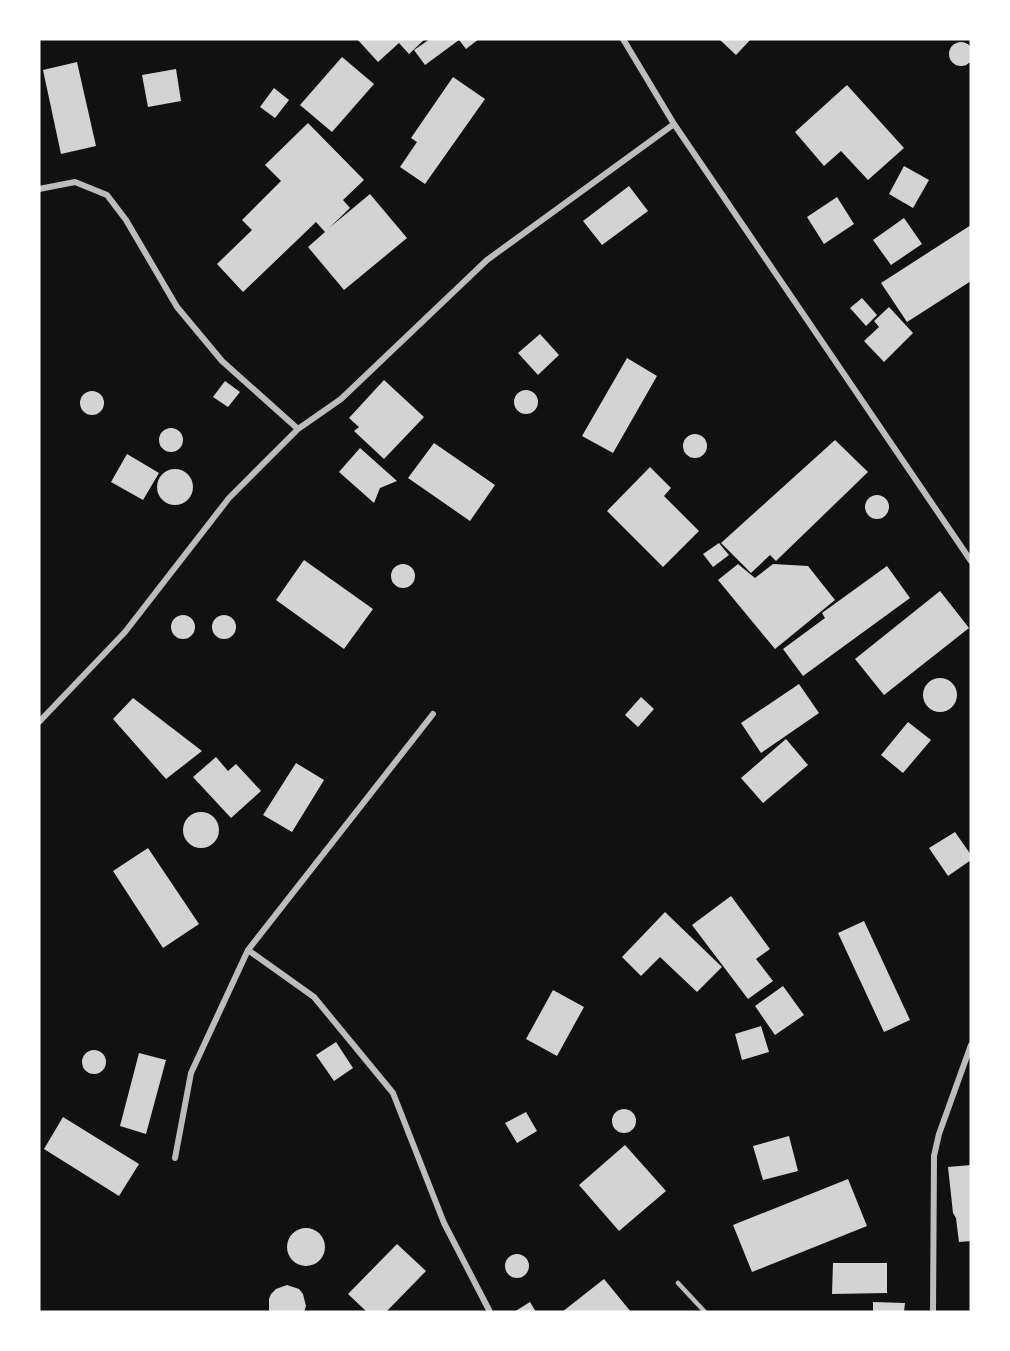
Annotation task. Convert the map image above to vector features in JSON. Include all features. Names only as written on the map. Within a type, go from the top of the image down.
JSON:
[{"type":"street","points":[[623,39],[674,124],[971,561]]},
{"type":"street","points":[[39,722],[124,632],[229,498],[298,429],[341,399],[487,260],[674,124]]},
{"type":"street","points":[[39,189],[75,182],[107,195],[126,220],[177,307],[222,361],[298,429]]},
{"type":"street","points":[[175,1158],[191,1073],[248,950],[433,714]]},
{"type":"street","points":[[248,950],[314,997],[393,1092],[444,1223],[490,1312]]},
{"type":"street","points":[[933,1312],[934,1156],[939,1134],[971,1045]]},
{"type":"lane","points":[[678,1283],[705,1312]]},
{"type":"building","points":[[357,39],[425,39],[409,54],[399,43],[378,62]]},
{"type":"building","points":[[430,39],[479,39],[466,49],[459,40],[425,65],[414,50]]},
{"type":"building","points":[[719,39],[751,39],[736,55]]},
{"type":"building","points":[[961,42],[969,46],[973,54],[969,62],[961,66],[953,62],[949,54],[953,46]]},
{"type":"building","points":[[342,57],[374,84],[332,132],[300,105]]},
{"type":"building","points":[[77,62],[96,146],[61,154],[43,70]]},
{"type":"building","points":[[176,69],[181,101],[148,107],[142,75]]},
{"type":"building","points":[[453,77],[485,99],[425,184],[400,167],[417,142],[411,138]]},
{"type":"building","points":[[847,85],[904,148],[868,180],[841,151],[824,166],[795,132]]},
{"type":"building","points":[[274,88],[289,100],[275,118],[260,107]]},
{"type":"building","points":[[308,123],[364,180],[343,200],[350,208],[329,228],[370,194],[407,238],[344,290],[308,247],[325,232],[316,222],[243,292],[217,264],[252,230],[242,220],[281,181],[265,165]]},
{"type":"building","points":[[904,166],[929,180],[913,208],[889,194]]},
{"type":"building","points":[[629,186],[648,211],[602,245],[583,221]]},
{"type":"building","points":[[837,197],[854,224],[824,244],[807,217]]},
{"type":"building","points":[[904,218],[922,244],[891,265],[873,240]]},
{"type":"building","points":[[971,225],[971,281],[907,322],[881,283]]},
{"type":"building","points":[[862,298],[877,315],[866,326],[850,308]]},
{"type":"building","points":[[889,307],[913,333],[884,362],[864,341],[879,327],[874,321]]},
{"type":"building","points":[[540,334],[559,355],[538,375],[518,353]]},
{"type":"building","points":[[627,358],[657,376],[613,453],[582,436]]},
{"type":"building","points":[[384,380],[424,417],[384,459],[354,431],[359,427],[349,418]]},
{"type":"building","points":[[225,381],[240,392],[228,407],[213,397]]},
{"type":"building","points":[[526,390],[531,391],[537,397],[537,407],[531,413],[526,414],[521,413],[515,407],[514,402],[515,397],[521,391]]},
{"type":"building","points":[[92,391],[97,392],[103,398],[103,408],[97,414],[92,415],[87,414],[81,408],[80,403],[81,398],[87,392]]},
{"type":"building","points":[[171,428],[176,429],[182,435],[182,445],[176,451],[171,452],[166,451],[160,445],[159,440],[160,435],[166,429]]},
{"type":"building","points":[[695,434],[700,435],[706,441],[706,451],[700,457],[695,458],[690,457],[684,451],[683,446],[684,441],[690,435]]},
{"type":"building","points":[[835,440],[868,472],[776,561],[770,555],[751,573],[721,543]]},
{"type":"building","points":[[434,443],[495,485],[470,521],[408,478]]},
{"type":"building","points":[[360,448],[397,481],[380,488],[374,503],[339,472]]},
{"type":"building","points":[[127,454],[159,473],[143,500],[111,482]]},
{"type":"building","points":[[650,467],[671,488],[664,496],[699,531],[663,567],[607,511]]},
{"type":"building","points":[[175,469],[188,474],[193,487],[188,500],[175,505],[162,500],[157,487],[162,474]]},
{"type":"building","points":[[877,495],[882,496],[888,502],[888,512],[882,518],[877,519],[872,518],[866,512],[865,507],[866,502],[872,496]]},
{"type":"building","points":[[719,543],[729,555],[713,567],[703,554]]},
{"type":"building","points":[[304,560],[373,609],[344,649],[276,600]]},
{"type":"building","points":[[403,564],[408,565],[414,571],[414,581],[408,587],[403,588],[398,587],[392,581],[391,576],[392,571],[398,565]]},
{"type":"building","points":[[738,564],[755,578],[773,564],[808,566],[835,600],[775,649],[718,580]]},
{"type":"building","points":[[887,566],[910,598],[803,676],[783,649],[825,618],[822,613]]},
{"type":"building","points":[[940,591],[969,628],[884,695],[855,659]]},
{"type":"building","points":[[183,615],[188,616],[194,622],[194,632],[188,638],[183,639],[178,638],[172,632],[171,627],[172,622],[178,616]]},
{"type":"building","points":[[224,615],[229,616],[235,622],[235,632],[229,638],[224,639],[219,638],[213,632],[212,627],[213,622],[219,616]]},
{"type":"building","points":[[940,678],[952,683],[957,695],[952,707],[940,712],[928,707],[923,695],[928,683]]},
{"type":"building","points":[[799,684],[819,713],[761,753],[741,723]]},
{"type":"building","points":[[641,697],[654,709],[638,727],[625,715]]},
{"type":"building","points":[[133,698],[202,751],[166,779],[113,719]]},
{"type":"building","points":[[908,722],[931,740],[903,773],[881,755]]},
{"type":"building","points":[[786,739],[808,765],[763,803],[741,778]]},
{"type":"building","points":[[216,757],[228,771],[236,764],[261,791],[231,818],[193,777]]},
{"type":"building","points":[[296,763],[324,780],[292,832],[263,815]]},
{"type":"building","points":[[201,812],[214,817],[219,830],[214,843],[201,848],[188,843],[183,830],[188,817]]},
{"type":"building","points":[[955,832],[971,855],[971,860],[948,876],[929,848]]},
{"type":"building","points":[[148,848],[199,924],[163,948],[113,871]]},
{"type":"building","points":[[731,896],[770,949],[756,959],[773,981],[748,999],[692,925]]},
{"type":"building","points":[[665,912],[722,967],[697,992],[660,957],[641,976],[622,957]]},
{"type":"building","points":[[864,921],[910,1020],[884,1032],[838,933]]},
{"type":"building","points":[[783,986],[804,1015],[775,1035],[755,1006]]},
{"type":"building","points":[[553,990],[584,1007],[557,1056],[526,1039]]},
{"type":"building","points":[[761,1026],[769,1052],[742,1060],[735,1034]]},
{"type":"building","points":[[336,1042],[353,1068],[334,1081],[316,1055]]},
{"type":"building","points":[[94,1050],[103,1053],[106,1062],[103,1071],[94,1074],[85,1071],[82,1062],[85,1053]]},
{"type":"building","points":[[139,1053],[166,1060],[146,1134],[120,1126]]},
{"type":"building","points":[[624,1109],[629,1110],[635,1116],[635,1126],[629,1132],[624,1133],[619,1132],[613,1126],[612,1121],[613,1116],[619,1110]]},
{"type":"building","points":[[526,1112],[537,1131],[517,1143],[505,1123]]},
{"type":"building","points":[[63,1117],[139,1164],[119,1196],[44,1149]]},
{"type":"building","points":[[789,1136],[798,1171],[763,1180],[753,1146]]},
{"type":"building","points":[[625,1145],[666,1191],[619,1231],[579,1185]]},
{"type":"building","points":[[971,1165],[971,1241],[959,1242],[948,1167]]},
{"type":"building","points":[[848,1179],[867,1226],[752,1272],[733,1225]]},
{"type":"building","points":[[306,1228],[319,1234],[325,1247],[319,1260],[306,1266],[293,1260],[287,1247],[293,1234]]},
{"type":"building","points":[[397,1244],[426,1271],[386,1312],[367,1312],[348,1294]]},
{"type":"building","points":[[517,1254],[522,1255],[528,1261],[528,1271],[522,1277],[517,1278],[512,1277],[506,1271],[505,1266],[506,1261],[512,1255]]},
{"type":"building","points":[[833,1263],[887,1263],[887,1293],[832,1294]]},
{"type":"building","points":[[604,1279],[631,1312],[562,1312]]},
{"type":"building","points":[[287,1285],[299,1289],[303,1294],[306,1306],[304,1312],[269,1311],[271,1294],[276,1289]]},
{"type":"building","points":[[530,1302],[536,1312],[514,1312]]},
{"type":"building","points":[[873,1302],[905,1303],[904,1312],[873,1312]]}]
